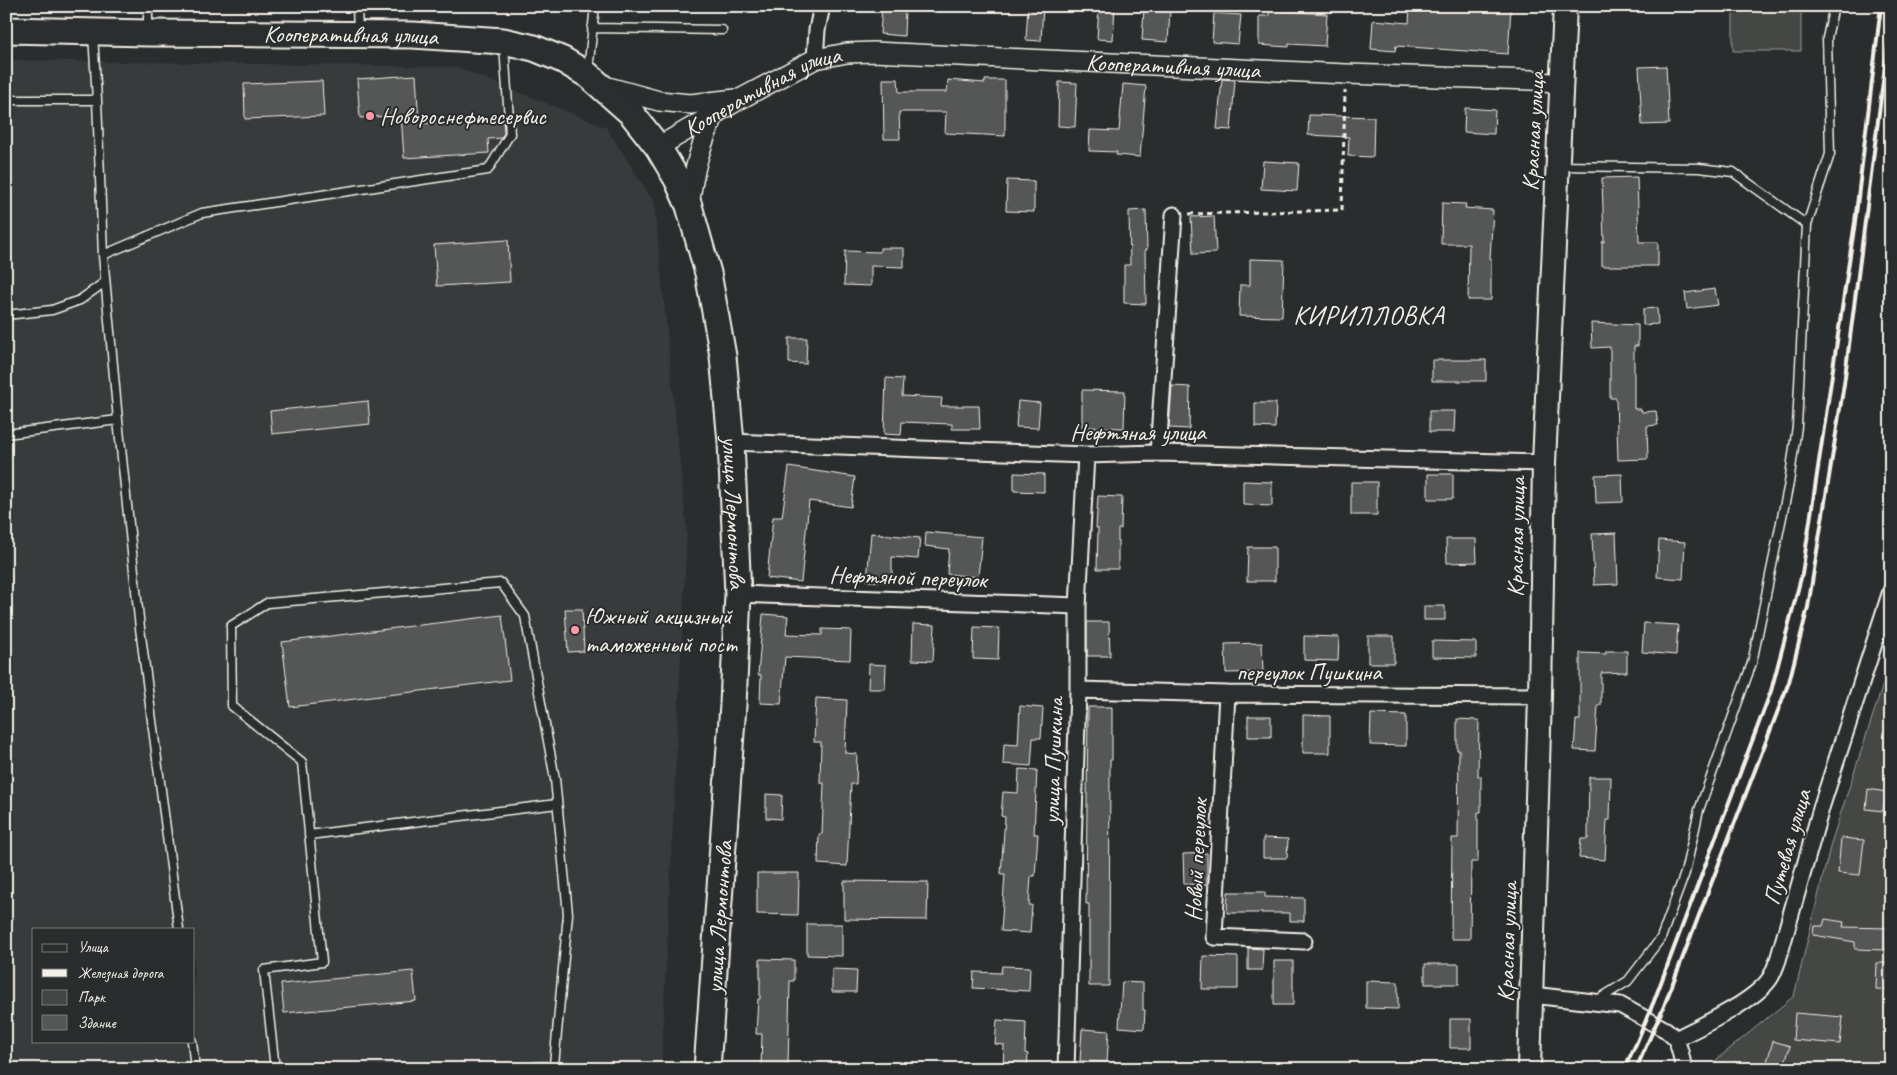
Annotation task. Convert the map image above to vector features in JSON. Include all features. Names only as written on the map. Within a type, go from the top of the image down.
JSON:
[{"type":"main road","name":"Красная улица","points":[[1529,1069],[1540,696],[1544,463],[1565,6]]},
{"type":"main road","name":"Кооперативная улица","points":[[6,30],[358,34],[452,36],[503,40],[534,48],[563,60],[594,80],[632,114],[658,147]]},
{"type":"main road","name":"улица Лермонтова","points":[[658,147],[677,178],[689,206],[708,273],[723,356],[731,442],[738,594],[731,744],[707,1069]]},
{"type":"street","points":[[815,59],[817,30],[822,6]]},
{"type":"street","name":"Кооперативная улица","points":[[658,147],[742,98],[815,59],[847,53],[873,52],[1346,74],[1532,80],[1562,85]]},
{"type":"street","points":[[594,80],[659,101],[690,104],[742,98]]},
{"type":"street","points":[[689,206],[693,172],[701,144],[715,114]]},
{"type":"street","points":[[1158,453],[1174,215]]},
{"type":"street","name":"Нефтяная улица","points":[[731,442],[1086,455],[1158,453],[1544,463]]},
{"type":"street","name":"улица Пушкина","points":[[1066,1069],[1078,690],[1078,606],[1086,455]]},
{"type":"street","name":"Путевая улица","points":[[1676,1039],[1707,1024],[1754,994],[1769,980],[1772,974],[1778,960],[1825,795],[1891,591]]},
{"type":"street","name":"Нефтяной переулок","points":[[738,594],[1078,606]]},
{"type":"street","name":"переулок Пушкина","points":[[1078,690],[1227,694],[1540,696]]},
{"type":"street","name":"Новый переулок","points":[[1227,694],[1214,937],[1304,940]]},
{"type":"street","points":[[1532,996],[1596,1001],[1620,1005],[1666,1030],[1676,1039],[1684,1069]]},
{"type":"lane","points":[[148,6],[148,33]]},
{"type":"lane","points":[[357,6],[358,34]]},
{"type":"lane","points":[[594,80],[592,28],[595,6]]},
{"type":"lane","points":[[1596,1001],[1628,981],[1661,938],[1685,874],[1699,810],[1752,663],[1789,483],[1797,426],[1807,225],[1830,154],[1827,38],[1834,6]]},
{"type":"lane","points":[[592,28],[722,30]]},
{"type":"lane","points":[[93,32],[103,255],[118,420],[140,628],[179,928]]},
{"type":"lane","points":[[103,255],[202,213],[488,170],[510,134],[503,40]]},
{"type":"lane","points":[[6,100],[97,100]]},
{"type":"lane","points":[[1558,166],[1699,168],[1733,172],[1807,225]]},
{"type":"lane","points":[[6,315],[52,310],[80,300],[105,282]]},
{"type":"lane","points":[[6,434],[118,420]]},
{"type":"lane","points":[[275,1069],[264,970],[322,962],[302,762],[232,706],[231,626],[267,603],[502,583],[525,616],[555,779],[568,914],[554,1065]]},
{"type":"lane","points":[[309,835],[557,804]]},
{"type":"lane","points":[[192,1042],[195,1069]]},
{"type":"lane","points":[[520,1069],[554,1065],[566,1069]]},
{"type":"path","points":[[1174,215],[1342,210],[1346,74]]},
{"type":"shaded area","points":[[6,60],[456,67],[606,127],[654,202],[687,533],[661,1069],[6,1069]]},
{"type":"green space","points":[[1733,10],[1801,10],[1801,51],[1733,51]]},
{"type":"green space","points":[[1891,660],[1891,1069],[1713,1069],[1716,1060],[1794,996],[1831,843]]},
{"type":"building","points":[[1028,6],[1043,6],[1041,41],[1026,40]]},
{"type":"building","points":[[1099,6],[1115,6],[1113,40],[1097,39]]},
{"type":"building","points":[[1410,6],[1511,7],[1508,54],[1396,46],[1395,51],[1371,49],[1373,20],[1409,23]]},
{"type":"building","points":[[882,7],[905,9],[904,36],[880,34]]},
{"type":"building","points":[[1144,8],[1170,10],[1168,42],[1142,40]]},
{"type":"building","points":[[1269,10],[1327,14],[1325,46],[1289,44],[1289,47],[1259,45],[1259,16],[1269,16]]},
{"type":"building","points":[[1214,13],[1241,15],[1238,44],[1212,42]]},
{"type":"building","points":[[1666,66],[1669,124],[1642,125],[1639,67]]},
{"type":"building","name":"Новороснефтесервис","points":[[416,75],[419,124],[503,118],[504,133],[501,138],[488,139],[489,153],[404,158],[401,115],[360,118],[357,79]]},
{"type":"building","points":[[883,79],[898,79],[899,92],[947,92],[948,80],[985,83],[985,80],[1005,80],[1005,136],[945,133],[946,112],[899,112],[900,139],[884,139]]},
{"type":"building","points":[[1222,79],[1235,80],[1231,130],[1217,129]]},
{"type":"building","points":[[322,81],[324,116],[245,119],[244,84]]},
{"type":"building","points":[[1059,82],[1077,83],[1075,127],[1058,126]]},
{"type":"building","points":[[1123,84],[1146,86],[1140,157],[1116,155],[1117,152],[1089,151],[1090,130],[1119,131]]},
{"type":"building","points":[[1465,108],[1495,110],[1494,134],[1464,132]]},
{"type":"building","points":[[1309,115],[1374,117],[1373,157],[1348,156],[1349,137],[1308,135]]},
{"type":"building","points":[[1263,161],[1299,163],[1297,191],[1261,189]]},
{"type":"building","points":[[1637,177],[1639,242],[1658,242],[1658,266],[1602,266],[1602,242],[1604,242],[1602,178]]},
{"type":"building","points":[[1007,180],[1034,181],[1034,212],[1006,211]]},
{"type":"building","points":[[1442,203],[1466,204],[1465,208],[1493,210],[1490,258],[1491,300],[1468,300],[1469,244],[1441,244]]},
{"type":"building","points":[[1146,210],[1146,304],[1124,303],[1124,265],[1130,265],[1129,211]]},
{"type":"building","points":[[1214,216],[1216,253],[1193,254],[1191,217]]},
{"type":"building","points":[[508,240],[510,282],[437,286],[434,245]]},
{"type":"building","points":[[880,248],[904,248],[904,267],[871,266],[871,286],[844,285],[845,251],[880,252]]},
{"type":"building","points":[[1250,259],[1284,260],[1282,317],[1239,316],[1240,285],[1250,285]]},
{"type":"building","points":[[1715,289],[1718,305],[1687,309],[1685,293]]},
{"type":"building","points":[[1657,308],[1658,324],[1643,325],[1643,309]]},
{"type":"building","points":[[1591,323],[1638,325],[1638,346],[1634,346],[1634,409],[1641,409],[1642,412],[1656,411],[1658,425],[1647,426],[1648,459],[1618,460],[1616,398],[1610,398],[1610,347],[1592,348]]},
{"type":"building","points":[[789,338],[807,338],[806,364],[789,363]]},
{"type":"building","points":[[1432,360],[1486,360],[1486,381],[1432,381]]},
{"type":"building","points":[[886,378],[903,379],[902,396],[942,398],[941,406],[979,406],[980,429],[952,429],[952,424],[902,422],[901,435],[884,434]]},
{"type":"building","points":[[1172,386],[1190,387],[1189,429],[1169,428]]},
{"type":"building","points":[[1082,390],[1125,391],[1124,428],[1082,427]]},
{"type":"building","points":[[368,401],[370,424],[272,434],[270,411]]},
{"type":"building","points":[[1018,401],[1040,403],[1038,428],[1016,427]]},
{"type":"building","points":[[1255,403],[1276,403],[1275,428],[1255,427]]},
{"type":"building","points":[[1429,411],[1455,411],[1454,432],[1429,432]]},
{"type":"building","points":[[789,467],[855,477],[851,507],[809,501],[801,582],[767,578],[773,517],[782,517]]},
{"type":"building","points":[[1014,473],[1044,474],[1044,492],[1014,491]]},
{"type":"building","points":[[1428,474],[1453,474],[1453,499],[1428,499]]},
{"type":"building","points":[[1622,474],[1623,502],[1596,503],[1595,475]]},
{"type":"building","points":[[1243,481],[1272,482],[1272,506],[1243,505]]},
{"type":"building","points":[[1351,482],[1377,482],[1377,515],[1351,515]]},
{"type":"building","points":[[1098,496],[1122,497],[1121,529],[1118,529],[1118,569],[1097,569],[1098,528],[1096,528]]},
{"type":"building","points":[[926,532],[982,537],[978,577],[947,574],[949,549],[925,546]]},
{"type":"building","points":[[871,533],[920,538],[918,559],[892,557],[892,582],[867,581]]},
{"type":"building","points":[[1616,533],[1618,584],[1594,585],[1592,534]]},
{"type":"building","points":[[1446,539],[1476,539],[1477,562],[1447,563]]},
{"type":"building","points":[[1659,540],[1685,542],[1683,579],[1657,577]]},
{"type":"building","points":[[1248,547],[1275,547],[1275,581],[1247,581]]},
{"type":"building","points":[[1424,606],[1445,606],[1445,620],[1424,620]]},
{"type":"building","name":"Южный акцизный таможенный пост","points":[[565,609],[582,609],[584,651],[568,652]]},
{"type":"building","points":[[763,614],[788,616],[786,634],[822,635],[822,629],[851,630],[850,660],[785,657],[781,704],[760,703],[761,675],[758,675]]},
{"type":"building","points":[[502,615],[510,680],[290,707],[282,642]]},
{"type":"building","points":[[1087,622],[1109,622],[1110,656],[1087,656]]},
{"type":"building","points":[[1644,623],[1678,625],[1676,655],[1642,652]]},
{"type":"building","points":[[913,624],[935,625],[933,661],[912,660]]},
{"type":"building","points":[[974,627],[999,628],[998,660],[973,659]]},
{"type":"building","points":[[1304,636],[1339,637],[1338,661],[1304,660]]},
{"type":"building","points":[[1368,636],[1394,636],[1394,663],[1368,663]]},
{"type":"building","points":[[1432,641],[1476,642],[1476,658],[1432,657]]},
{"type":"building","points":[[1262,643],[1263,672],[1226,673],[1225,644]]},
{"type":"building","points":[[1606,651],[1627,651],[1627,672],[1601,673],[1601,705],[1598,705],[1595,751],[1574,750],[1576,720],[1580,720],[1580,653],[1606,654]]},
{"type":"building","points":[[869,664],[886,665],[885,689],[868,689]]},
{"type":"building","points":[[816,698],[847,700],[845,753],[857,754],[856,784],[851,784],[847,866],[818,864],[819,834],[822,834],[824,783],[820,783],[821,742],[814,742]]},
{"type":"building","points":[[1020,706],[1043,708],[1041,738],[1033,738],[1031,766],[1003,764],[1004,744],[1018,745]]},
{"type":"building","points":[[1088,707],[1112,707],[1109,986],[1089,986],[1089,904],[1086,904]]},
{"type":"building","points":[[1371,714],[1406,715],[1406,746],[1370,745]]},
{"type":"building","points":[[1303,715],[1330,716],[1330,753],[1303,753]]},
{"type":"building","points":[[1248,716],[1271,716],[1271,737],[1248,737]]},
{"type":"building","points":[[1457,719],[1479,720],[1478,776],[1481,776],[1481,812],[1478,812],[1478,862],[1471,862],[1470,939],[1451,939],[1452,838],[1458,838],[1459,750],[1457,750]]},
{"type":"building","points":[[1019,769],[1037,770],[1034,834],[1038,834],[1035,876],[1031,876],[1029,905],[1032,905],[1030,933],[1001,931],[1005,874],[1001,874],[1005,817],[1001,816],[1003,792],[1018,793]]},
{"type":"building","points":[[1589,777],[1611,777],[1610,820],[1607,820],[1605,860],[1579,858],[1581,839],[1588,839]]},
{"type":"building","points":[[1868,789],[1886,792],[1883,811],[1866,809]]},
{"type":"building","points":[[766,794],[782,795],[781,819],[766,818]]},
{"type":"building","points":[[1263,838],[1288,839],[1287,858],[1263,858]]},
{"type":"building","points":[[1841,838],[1864,840],[1860,875],[1838,873]]},
{"type":"building","points":[[1207,853],[1207,885],[1184,884],[1183,854]]},
{"type":"building","points":[[757,873],[799,873],[798,915],[757,914]]},
{"type":"building","points":[[844,881],[928,882],[927,920],[844,919]]},
{"type":"building","points":[[1228,892],[1265,892],[1265,897],[1304,898],[1304,921],[1290,921],[1290,913],[1227,913]]},
{"type":"building","points":[[1825,919],[1844,922],[1843,927],[1887,928],[1886,950],[1855,949],[1855,942],[1813,935],[1814,926],[1823,926]]},
{"type":"building","points":[[807,924],[842,924],[842,956],[807,955]]},
{"type":"building","points":[[1248,948],[1263,949],[1262,970],[1248,970]]},
{"type":"building","points":[[1203,956],[1238,957],[1238,989],[1202,989]]},
{"type":"building","points":[[760,959],[794,960],[794,981],[790,981],[788,1066],[761,1066],[762,1034],[756,1034],[758,999],[760,999]]},
{"type":"building","points":[[1274,961],[1293,961],[1293,1005],[1274,1005]]},
{"type":"building","points":[[1877,963],[1891,963],[1891,990],[1876,989]]},
{"type":"building","points":[[1425,964],[1459,964],[1459,984],[1425,984]]},
{"type":"building","points":[[1002,966],[1030,967],[1029,991],[973,988],[974,972],[1001,973]]},
{"type":"building","points":[[832,969],[857,970],[856,992],[832,992]]},
{"type":"building","points":[[413,971],[416,1001],[284,1013],[281,984]]},
{"type":"building","points":[[1366,981],[1398,982],[1398,1009],[1366,1008]]},
{"type":"building","points":[[1122,982],[1143,983],[1144,1029],[1119,1027]]},
{"type":"building","points":[[1795,1013],[1843,1017],[1840,1044],[1793,1040]]},
{"type":"building","points":[[1450,1019],[1471,1019],[1471,1048],[1450,1048]]},
{"type":"building","points":[[997,1020],[1026,1022],[1025,1053],[1028,1054],[1027,1069],[1003,1069],[1004,1045],[995,1044]]},
{"type":"building","points":[[1082,1029],[1109,1031],[1107,1062],[1080,1061]]},
{"type":"building","points":[[1773,1041],[1790,1046],[1783,1069],[1766,1065]]},
{"type":"railway","points":[[1624,1069],[1654,1001],[1771,691],[1802,574],[1855,222],[1881,6]]},
{"type":"railway","points":[[1636,1069],[1664,1006],[1789,682],[1808,607],[1844,384],[1891,20]]},
{"type":"place","name":"Новороснефтесервис","points":[[370,116]]},
{"type":"place","name":"Южный акцизный таможенный пост","points":[[575,630]]},
{"type":"district","name":"КИРИЛЛОВКА","points":[[1369,315]]}]
